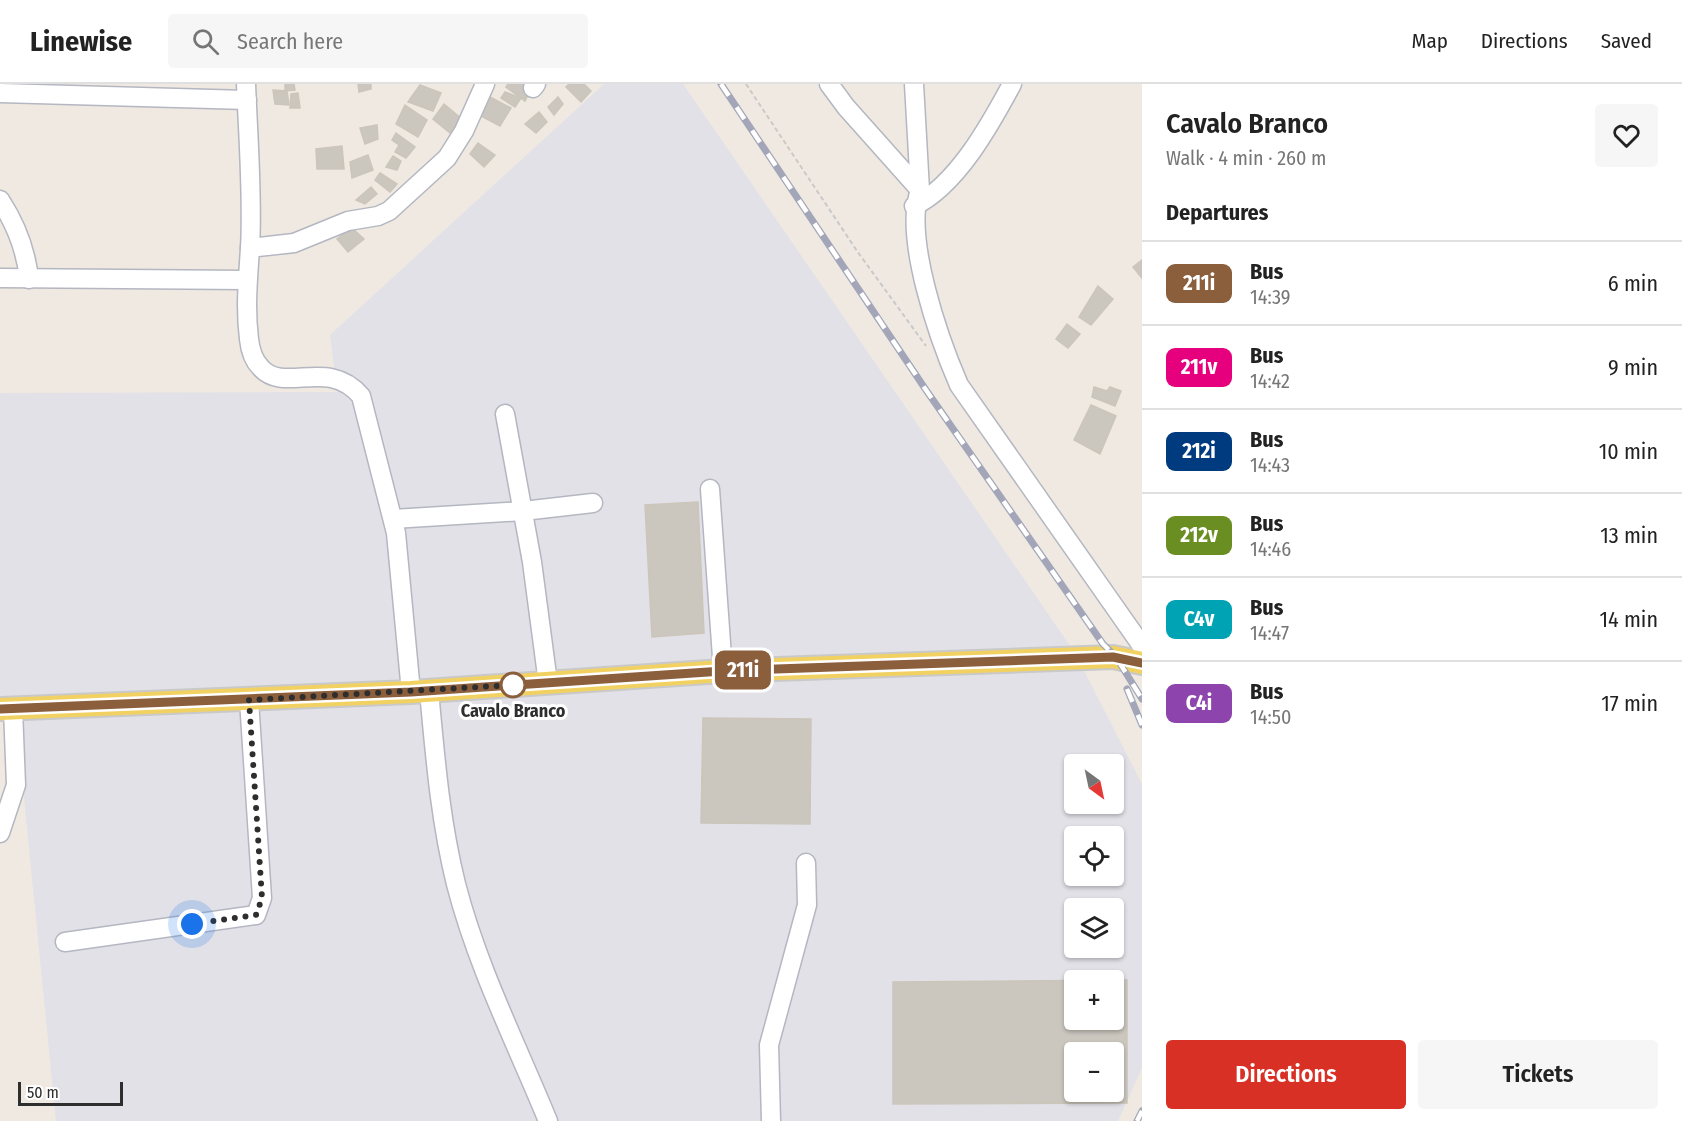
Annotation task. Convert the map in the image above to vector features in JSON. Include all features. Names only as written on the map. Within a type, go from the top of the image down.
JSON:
[{"type":"main road","points":[[6,709],[420,691],[723,671],[1113,657],[1142,663]]},
{"type":"street","points":[[250,248],[294,243],[348,221],[378,216],[389,211],[447,158],[464,131],[485,84]]},
{"type":"street","points":[[829,84],[917,198]]},
{"type":"street","points":[[914,84],[918,252],[943,348],[959,385],[1142,646]]},
{"type":"street","points":[[917,198],[939,191],[963,164],[1012,84]]},
{"type":"street","points":[[4,92],[246,88],[250,248],[246,280],[249,341],[253,355],[262,369],[272,376],[282,378],[338,377],[352,386],[361,396],[393,519],[420,691],[456,885],[485,972],[548,1121]]},
{"type":"street","points":[[0,200],[16,229],[28,263],[29,279]]},
{"type":"street","points":[[0,278],[246,280]]},
{"type":"street","points":[[505,414],[523,511],[548,683]]},
{"type":"street","points":[[710,489],[723,671]]},
{"type":"street","points":[[393,519],[523,511],[593,503]]},
{"type":"street","points":[[65,942],[256,915],[262,898],[249,700]]},
{"type":"street","points":[[0,833],[16,785],[6,709]]},
{"type":"street","points":[[771,1121],[769,1045],[807,905],[806,863]]},
{"type":"path","points":[[746,84],[857,251],[932,354]]},
{"type":"shaded area","points":[[604,84],[683,84],[1075,653],[1142,784],[1142,1068],[1118,1121],[56,1121],[15,707],[0,707],[0,393],[337,392],[330,335]]},
{"type":"building","points":[[285,84],[294,84],[295,90],[285,91]]},
{"type":"building","points":[[358,84],[371,84],[371,89],[359,92]]},
{"type":"building","points":[[508,84],[533,84],[525,101],[506,87]]},
{"type":"building","points":[[569,84],[584,84],[591,91],[581,102],[566,87]]},
{"type":"building","points":[[420,85],[441,93],[433,111],[408,102]]},
{"type":"building","points":[[273,90],[287,91],[289,105],[275,104]]},
{"type":"building","points":[[505,92],[521,98],[515,107],[501,98]]},
{"type":"building","points":[[298,93],[300,108],[290,108],[291,94]]},
{"type":"building","points":[[490,97],[511,108],[500,126],[479,115]]},
{"type":"building","points":[[558,97],[563,104],[554,115],[548,107]]},
{"type":"building","points":[[444,104],[462,119],[450,133],[433,119]]},
{"type":"building","points":[[405,105],[427,120],[418,137],[396,124]]},
{"type":"building","points":[[539,112],[547,122],[536,133],[525,124]]},
{"type":"building","points":[[377,125],[378,139],[365,144],[360,128]]},
{"type":"building","points":[[396,133],[415,147],[406,158],[395,152],[399,145],[392,140]]},
{"type":"building","points":[[478,143],[495,155],[484,167],[470,154]]},
{"type":"building","points":[[342,146],[344,169],[317,169],[316,149]]},
{"type":"building","points":[[368,155],[373,170],[352,178],[350,162]]},
{"type":"building","points":[[393,156],[401,161],[397,170],[386,167]]},
{"type":"building","points":[[380,173],[397,184],[390,192],[375,180]]},
{"type":"building","points":[[371,187],[377,194],[365,204],[356,200]]},
{"type":"building","points":[[352,228],[364,239],[348,252],[337,239]]},
{"type":"building","points":[[1142,260],[1142,278],[1133,267]]},
{"type":"building","points":[[1098,286],[1113,299],[1091,325],[1079,317]]},
{"type":"building","points":[[1067,324],[1080,334],[1068,348],[1056,339]]},
{"type":"building","points":[[1094,387],[1107,391],[1110,387],[1121,391],[1115,406],[1092,397]]},
{"type":"building","points":[[1091,405],[1116,416],[1100,454],[1074,440]]},
{"type":"building","points":[[698,502],[704,633],[652,637],[645,505]]},
{"type":"building","points":[[703,718],[811,719],[810,824],[701,823]]},
{"type":"building","points":[[1124,980],[1127,980],[1127,1103],[893,1104],[893,982],[1064,981],[1064,1030],[1124,1030]]},
{"type":"railway","points":[[721,84],[926,390],[1103,644],[1116,657],[1142,699]]},
{"type":"railway","points":[[1127,689],[1142,725]]},
{"type":"railway","points":[[1137,1121],[1142,1111]]},
{"type":"bus line","name":"211i","points":[[0,709],[411,692],[723,671],[1113,657],[1123,657],[1142,663]]},
{"type":"place","name":"Cavalo Branco","points":[[513,685]]},
{"type":"route","points":[[192,924],[256,915],[260,908],[262,898],[249,700],[513,685]]}]
